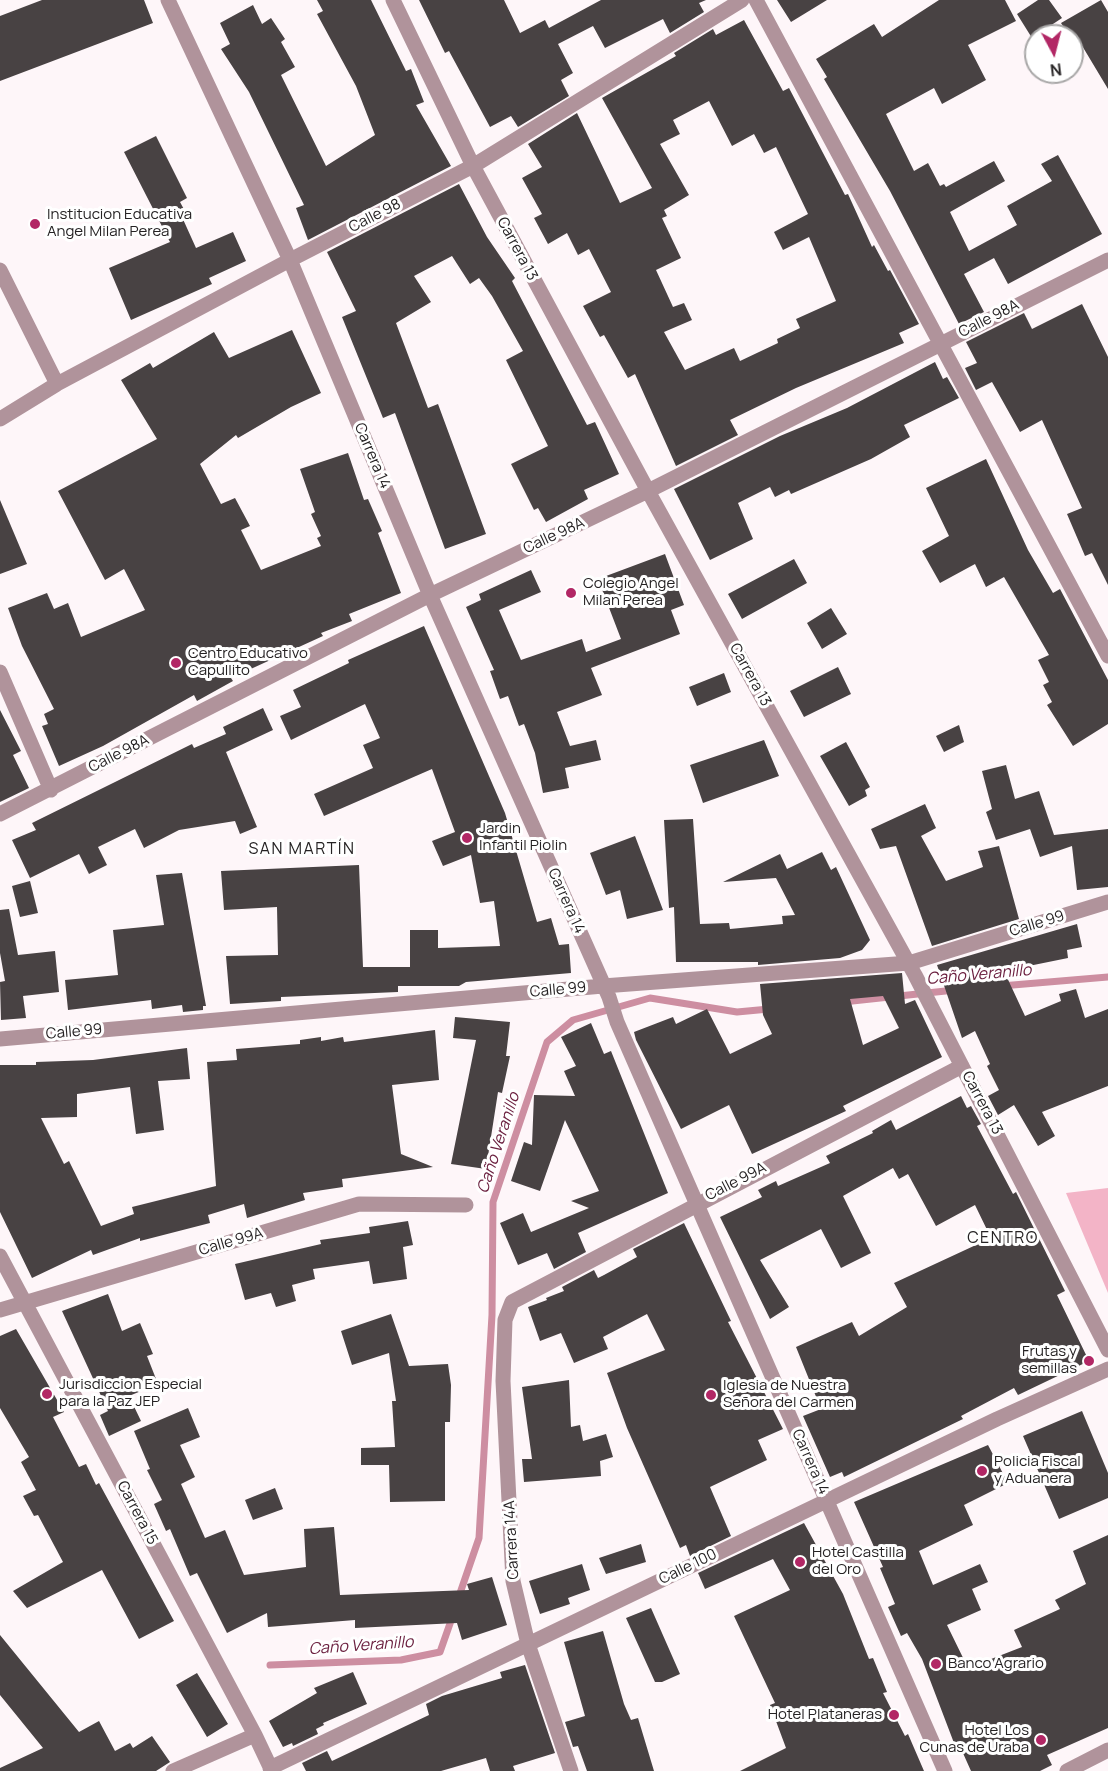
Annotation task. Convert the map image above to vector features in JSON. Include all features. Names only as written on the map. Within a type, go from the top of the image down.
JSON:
[{"type":"street","name":"Carrera 14","points":[[168,0],[290,260],[430,595],[606,991],[617,1022],[945,1771]]},
{"type":"street","name":"Carrera 13","points":[[393,0],[473,166],[648,491],[912,969],[1108,1350]]},
{"type":"street","name":"Calle 98","points":[[0,418],[57,384],[473,166],[742,0]]},
{"type":"street","points":[[756,0],[1108,656]]},
{"type":"street","name":"Calle 98A","points":[[0,814],[430,595],[648,491],[1108,260]]},
{"type":"street","points":[[0,270],[57,384]]},
{"type":"street","points":[[0,672],[51,790]]},
{"type":"street","name":"Calle 99","points":[[0,1039],[912,969],[1108,902]]},
{"type":"street","name":"Calle 99A","points":[[512,1302],[696,1203],[962,1066]]},
{"type":"street","name":"Calle 99A","points":[[0,1310],[359,1204],[466,1205]]},
{"type":"street","name":"Carrera 15","points":[[0,1256],[255,1734],[271,1769]]},
{"type":"street","name":"Carrera 14A","points":[[512,1302],[505,1320],[503,1381],[513,1581],[528,1644],[571,1771]]},
{"type":"street","name":"Calle 100","points":[[271,1769],[827,1500],[1108,1369]]},
{"type":"street","points":[[173,1771],[255,1734]]},
{"type":"street","points":[[1067,1771],[1108,1750]]},
{"type":"shaded area","points":[[1108,1188],[1108,1293],[1066,1193]]},
{"type":"building","points":[[42,0],[144,0],[153,23],[0,81],[0,16]]},
{"type":"building","points":[[317,0],[371,0],[406,71],[411,69],[424,102],[416,105],[451,166],[308,240],[296,208],[304,205],[249,92],[221,49],[230,44],[220,23],[253,5],[262,24],[271,18],[285,39],[281,42],[295,67],[281,75],[326,166],[375,135],[356,86],[317,14],[323,11]]},
{"type":"building","points":[[419,0],[504,0],[520,33],[545,20],[549,28],[601,0],[706,0],[699,3],[704,12],[670,33],[663,19],[605,48],[593,26],[558,44],[573,73],[561,80],[569,96],[518,127],[511,116],[490,127],[449,51],[445,53]]},
{"type":"building","points":[[777,0],[827,0],[791,22]]},
{"type":"building","points":[[939,0],[1005,0],[1016,21],[968,45],[986,80],[942,104],[934,88],[886,114],[914,171],[928,163],[940,186],[944,184],[946,187],[994,161],[1005,181],[950,212],[969,251],[1017,225],[1007,206],[1052,181],[1041,164],[1058,155],[1102,234],[1008,284],[994,258],[964,274],[984,312],[959,324],[890,191],[824,79],[827,77],[816,59],[874,24],[882,37]]},
{"type":"building","points":[[1038,0],[1049,0],[1062,18],[1053,24],[1024,25],[1017,14]]},
{"type":"building","points":[[1101,0],[1108,12],[1108,89],[1084,49],[1084,24],[1061,23]]},
{"type":"building","points":[[744,20],[783,91],[789,88],[845,195],[848,194],[872,247],[874,245],[888,271],[890,270],[919,324],[899,333],[904,343],[796,388],[730,420],[738,435],[676,466],[635,374],[628,378],[604,335],[600,337],[583,306],[611,292],[589,249],[578,255],[567,233],[548,244],[534,218],[542,214],[522,178],[542,167],[528,144],[577,113],[620,203],[652,188],[602,98],[676,56],[674,53],[713,29],[716,35]],"holes":[[[709,101],[732,146],[754,134],[764,153],[776,147],[808,214],[774,232],[783,250],[809,237],[836,301],[796,319],[800,328],[777,339],[778,343],[740,361],[734,348],[685,370],[664,332],[692,320],[684,303],[673,307],[656,270],[681,258],[662,218],[667,216],[664,210],[689,195],[660,144],[680,134],[673,120]]]},
{"type":"building","points":[[156,136],[187,198],[180,202],[187,215],[182,217],[196,248],[233,232],[246,261],[209,278],[212,284],[131,320],[109,268],[170,242],[124,152]]},
{"type":"building","points":[[459,184],[487,237],[515,278],[512,281],[587,425],[595,422],[619,474],[584,490],[588,499],[546,522],[538,508],[534,510],[511,464],[548,446],[506,360],[523,351],[492,296],[479,278],[470,284],[452,256],[414,276],[431,302],[396,323],[428,408],[438,404],[486,534],[445,549],[395,413],[383,418],[342,317],[356,311],[327,252]]},
{"type":"building","points":[[1082,304],[1108,357],[1108,585],[1092,553],[1085,556],[1067,514],[1082,508],[1042,420],[1020,432],[992,382],[976,390],[965,368],[977,363],[966,342],[1024,313],[1032,329]]},
{"type":"building","points":[[292,330],[321,393],[291,407],[238,438],[236,435],[200,464],[221,504],[235,498],[250,526],[241,530],[261,570],[321,546],[317,538],[321,536],[311,514],[315,512],[300,469],[348,453],[364,500],[368,499],[382,531],[378,533],[401,593],[349,614],[352,621],[321,633],[323,636],[231,678],[233,681],[197,701],[194,695],[103,746],[59,766],[42,726],[48,724],[44,714],[54,709],[22,646],[8,608],[47,593],[54,609],[68,603],[81,637],[145,610],[124,569],[105,580],[58,491],[157,439],[121,380],[150,363],[153,368],[214,332],[229,358]]},
{"type":"building","points":[[935,362],[943,379],[947,377],[959,398],[904,425],[910,437],[871,459],[791,494],[789,490],[775,497],[770,487],[738,503],[753,539],[710,560],[674,489],[780,436],[847,408]]},
{"type":"building","points":[[986,459],[1028,550],[1053,593],[1060,589],[1108,680],[1108,724],[1073,746],[1047,705],[1052,702],[1043,685],[1049,682],[1038,660],[1049,655],[1004,577],[986,587],[975,564],[940,583],[922,551],[949,536],[926,488]]},
{"type":"building","points":[[0,500],[27,564],[0,574]]},
{"type":"building","points":[[665,554],[684,605],[671,610],[680,634],[591,668],[602,695],[557,712],[570,746],[596,740],[601,760],[565,768],[569,788],[543,793],[535,753],[524,724],[519,726],[508,696],[500,699],[490,671],[494,670],[466,607],[481,600],[479,594],[531,570],[541,592],[499,610],[521,660],[582,639],[586,652],[621,639],[598,579]]},
{"type":"building","points":[[794,559],[807,583],[742,619],[728,594]]},
{"type":"building","points":[[831,608],[847,634],[822,649],[807,623]]},
{"type":"building","points":[[424,626],[505,813],[537,922],[551,918],[559,945],[569,944],[571,973],[466,982],[459,986],[398,986],[398,992],[281,997],[281,1001],[230,1004],[226,956],[278,955],[277,907],[224,910],[221,871],[359,865],[363,967],[410,967],[410,930],[438,930],[438,948],[500,946],[494,901],[480,903],[471,855],[443,866],[432,841],[455,832],[432,769],[324,816],[314,794],[373,768],[363,745],[380,738],[365,704],[291,740],[280,716],[301,707],[293,690],[349,663],[348,660]]},
{"type":"building","points":[[838,667],[851,694],[804,717],[790,691]]},
{"type":"building","points":[[724,673],[731,692],[697,706],[689,687]]},
{"type":"building","points":[[263,708],[273,730],[226,752],[257,827],[240,834],[235,821],[179,830],[144,848],[135,829],[98,847],[107,865],[89,874],[79,854],[30,878],[12,840],[36,830],[32,823],[192,744],[194,748],[226,734],[223,727]]},
{"type":"building","points":[[0,710],[21,751],[13,755],[29,788],[0,802]]},
{"type":"building","points":[[959,725],[964,742],[944,752],[936,736]]},
{"type":"building","points":[[764,740],[779,776],[703,803],[690,765]]},
{"type":"building","points":[[846,742],[870,787],[865,790],[867,796],[849,806],[820,756]]},
{"type":"building","points":[[1006,765],[1015,799],[1039,791],[1054,835],[1108,829],[1108,887],[1077,890],[1072,846],[1040,857],[1030,829],[996,840],[986,812],[992,809],[982,771]]},
{"type":"building","points":[[925,804],[936,828],[921,836],[946,881],[983,867],[978,851],[999,846],[1019,919],[932,946],[896,846],[880,849],[871,829]]},
{"type":"building","points":[[693,819],[700,924],[729,923],[730,929],[783,924],[782,916],[795,915],[776,878],[723,882],[780,854],[787,869],[822,852],[831,870],[836,867],[870,940],[862,950],[840,958],[758,965],[758,962],[676,962],[674,907],[669,908],[664,820]]},
{"type":"building","points":[[635,836],[663,910],[627,919],[620,890],[606,895],[590,853]]},
{"type":"building","points":[[182,873],[206,1006],[203,1006],[203,1010],[183,1012],[182,1005],[152,1009],[151,1000],[68,1010],[65,980],[118,975],[113,930],[164,925],[156,875]]},
{"type":"building","points":[[30,881],[38,913],[20,917],[12,886]]},
{"type":"building","points":[[9,909],[18,955],[55,951],[59,992],[23,996],[26,1018],[1,1020],[0,982],[5,981],[0,953],[0,910]]},
{"type":"building","points":[[1077,924],[1082,947],[1067,950],[1068,958],[1004,971],[1025,1016],[1061,1001],[1059,994],[1076,989],[1085,1018],[1108,1009],[1108,1086],[1042,1112],[1055,1136],[1038,1146],[1014,1105],[998,1115],[988,1096],[999,1090],[987,1066],[990,1064],[975,1031],[962,1038],[937,965]]},
{"type":"building","points":[[902,973],[905,1004],[915,1000],[942,1057],[843,1106],[846,1111],[752,1154],[729,1105],[681,1129],[634,1032],[673,1017],[676,1024],[707,1009],[730,1054],[772,1034],[763,1015],[760,984]],"holes":[[[883,996],[899,1028],[863,1045],[850,999]]]},
{"type":"building","points":[[455,1017],[510,1022],[506,1056],[510,1056],[502,1093],[498,1092],[486,1169],[451,1164],[476,1040],[453,1038]]},
{"type":"building","points":[[591,1023],[604,1054],[611,1051],[668,1193],[578,1233],[586,1252],[554,1269],[547,1253],[518,1265],[500,1223],[523,1213],[531,1232],[589,1208],[571,1201],[599,1191],[565,1120],[540,1191],[511,1181],[524,1142],[532,1145],[534,1095],[575,1096],[564,1071],[576,1066],[561,1037]]},
{"type":"building","points":[[435,1030],[439,1080],[392,1085],[401,1154],[433,1167],[342,1179],[343,1187],[303,1193],[305,1200],[247,1218],[244,1204],[208,1215],[210,1223],[140,1241],[140,1238],[93,1255],[91,1250],[32,1278],[0,1212],[0,1065],[36,1065],[36,1062],[93,1060],[187,1048],[190,1079],[158,1081],[164,1130],[136,1134],[130,1087],[77,1094],[77,1117],[41,1118],[64,1164],[69,1161],[101,1226],[134,1214],[132,1207],[216,1186],[207,1062],[237,1060],[236,1049],[300,1044],[300,1040],[321,1037],[321,1041],[343,1037],[344,1042]]},
{"type":"building","points":[[961,1096],[967,1108],[971,1106],[981,1124],[977,1126],[1013,1194],[1016,1192],[1065,1291],[1057,1295],[1089,1361],[1018,1395],[1014,1388],[961,1416],[963,1419],[844,1477],[842,1472],[830,1477],[803,1416],[821,1409],[796,1347],[852,1322],[859,1336],[907,1307],[894,1283],[991,1238],[975,1205],[936,1226],[908,1174],[899,1179],[893,1168],[843,1196],[871,1253],[841,1268],[821,1229],[760,1260],[789,1307],[770,1319],[720,1217],[762,1197],[758,1190],[776,1181],[778,1186],[830,1163],[826,1156],[873,1133],[872,1131],[891,1120],[896,1130]]},
{"type":"building","points":[[408,1221],[413,1245],[403,1247],[407,1279],[373,1284],[369,1261],[313,1269],[315,1279],[292,1285],[296,1301],[276,1307],[271,1293],[245,1300],[235,1264],[321,1244],[320,1240],[370,1233],[369,1227]]},
{"type":"building","points":[[684,1223],[731,1321],[728,1322],[783,1429],[758,1440],[767,1460],[710,1487],[731,1536],[690,1556],[686,1545],[680,1548],[627,1428],[607,1373],[665,1350],[647,1314],[603,1337],[608,1349],[574,1363],[561,1333],[540,1341],[528,1307],[564,1291],[562,1287],[594,1270],[598,1278],[604,1275],[637,1257],[633,1249]]},
{"type":"building","points":[[108,1294],[122,1331],[140,1323],[153,1354],[147,1356],[158,1384],[129,1396],[141,1421],[109,1436],[100,1415],[108,1411],[62,1311]]},
{"type":"building","points":[[391,1314],[409,1366],[448,1364],[451,1385],[450,1422],[445,1422],[445,1501],[390,1502],[389,1465],[361,1465],[361,1448],[395,1447],[392,1401],[396,1401],[389,1353],[352,1365],[341,1331]]},
{"type":"building","points":[[16,1329],[64,1412],[53,1417],[79,1467],[86,1464],[96,1485],[99,1483],[174,1621],[139,1639],[102,1570],[27,1608],[13,1591],[63,1562],[38,1515],[34,1516],[23,1496],[36,1490],[21,1462],[29,1457],[0,1408],[0,1336]]},
{"type":"building","points":[[569,1380],[571,1427],[580,1425],[583,1441],[606,1434],[613,1457],[600,1461],[601,1476],[524,1482],[522,1459],[532,1459],[522,1387]]},
{"type":"building","points":[[188,1408],[200,1437],[180,1445],[195,1477],[181,1484],[205,1538],[225,1530],[244,1575],[306,1567],[304,1529],[334,1527],[340,1595],[469,1590],[467,1584],[492,1577],[507,1625],[462,1640],[457,1623],[355,1628],[355,1620],[268,1627],[267,1613],[227,1633],[197,1573],[190,1576],[170,1529],[166,1531],[154,1504],[162,1500],[147,1470],[150,1469],[134,1431]]},
{"type":"building","points":[[1082,1411],[1108,1473],[1108,1498],[1059,1519],[1023,1436]]},
{"type":"building","points":[[988,1445],[1008,1483],[964,1505],[973,1525],[919,1551],[933,1585],[980,1564],[988,1582],[972,1589],[981,1610],[947,1625],[968,1668],[1022,1647],[1014,1630],[1060,1609],[1055,1600],[1086,1584],[1073,1551],[1108,1535],[1108,1728],[1047,1755],[1052,1765],[1040,1771],[971,1771],[958,1742],[954,1743],[922,1659],[907,1633],[901,1636],[888,1607],[895,1604],[880,1568],[883,1567],[854,1502]]},
{"type":"building","points":[[275,1488],[283,1509],[253,1520],[245,1500]]},
{"type":"building","points":[[804,1523],[843,1594],[869,1659],[873,1658],[887,1692],[883,1693],[905,1736],[908,1734],[924,1771],[740,1771],[786,1748],[770,1705],[775,1703],[734,1616],[790,1590],[773,1559],[705,1589],[698,1573]]},
{"type":"building","points":[[641,1544],[646,1562],[606,1574],[599,1558]]},
{"type":"building","points":[[582,1564],[590,1590],[568,1598],[570,1604],[540,1614],[529,1581]]},
{"type":"building","points":[[651,1608],[680,1674],[662,1682],[655,1682],[626,1618]]},
{"type":"building","points":[[603,1631],[624,1704],[631,1720],[638,1718],[654,1771],[587,1771],[578,1746],[573,1747],[565,1722],[585,1716],[564,1642]]},
{"type":"building","points":[[0,1635],[79,1732],[99,1721],[115,1751],[130,1743],[133,1748],[152,1736],[170,1762],[156,1771],[0,1771],[0,1768],[43,1748],[0,1695]]},
{"type":"building","points":[[525,1665],[555,1753],[513,1766],[515,1771],[490,1771],[486,1758],[441,1771],[306,1771],[302,1763],[327,1751],[332,1761],[429,1715],[426,1704],[442,1696],[502,1678],[500,1672]]},
{"type":"building","points":[[353,1672],[367,1704],[323,1723],[324,1725],[316,1729],[318,1734],[293,1746],[292,1743],[283,1747],[269,1721],[317,1693],[314,1688]]},
{"type":"building","points":[[197,1673],[228,1724],[207,1737],[176,1685]]},
{"type":"waterway","name":"Caño Veranillo","points":[[1001,986],[1108,977]]},
{"type":"waterway","name":"Caño Veranillo","points":[[843,1002],[955,990]]},
{"type":"waterway","name":"Caño Veranillo","points":[[458,1599],[479,1538],[492,1315],[493,1202],[547,1042],[573,1020],[650,998],[737,1012],[769,1009]]},
{"type":"waterway","name":"Caño Veranillo","points":[[270,1665],[401,1660],[440,1652],[453,1615]]},
{"type":"place","name":"Institucion Educativa Angel Milan Perea","points":[[35,224]]},
{"type":"place","name":"Colegio Angel Milan Perea","points":[[571,593]]},
{"type":"place","name":"Centro Educativo Capullito","points":[[176,663]]},
{"type":"place","name":"Jardin Infantil Piolin","points":[[467,838]]},
{"type":"place","name":"Frutas y semillas","points":[[1089,1361]]},
{"type":"place","name":"Jurisdiccion Especial para la Paz JEP","points":[[47,1394]]},
{"type":"place","name":"Iglesia de Nuestra Señora del Carmen","points":[[711,1395]]},
{"type":"place","name":"Policia Fiscal y Aduanera","points":[[982,1471]]},
{"type":"place","name":"Hotel Castilla del Oro","points":[[800,1562]]},
{"type":"place","name":"Banco Agrario","points":[[936,1664]]},
{"type":"place","name":"Hotel Plataneras","points":[[894,1715]]},
{"type":"place","name":"Hotel Los Cunas de Uraba","points":[[1041,1740]]},
{"type":"district","name":"SAN MARTÍN","points":[[302,850]]},
{"type":"district","name":"CENTRO","points":[[1003,1239]]}]
